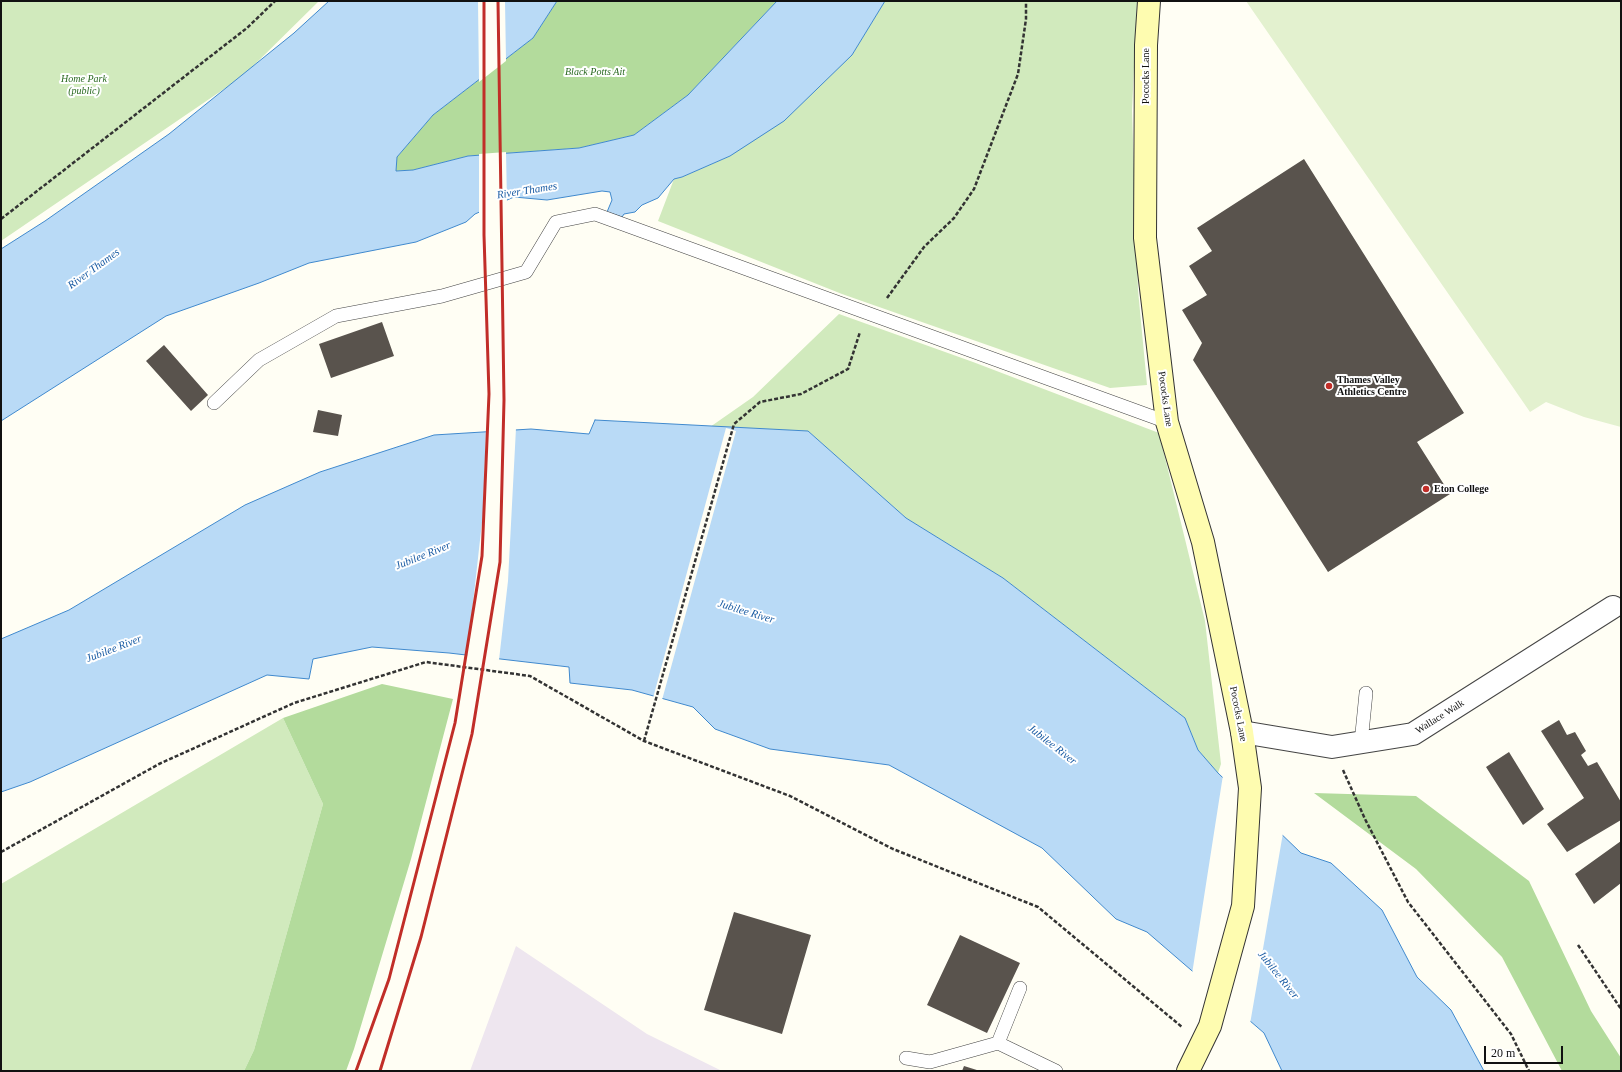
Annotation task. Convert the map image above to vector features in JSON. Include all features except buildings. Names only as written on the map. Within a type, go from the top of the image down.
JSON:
[{"type":"main road","name":"Pococks Lane","points":[[1149,1],[1146,45],[1146,238],[1167,422],[1203,542],[1242,732],[1250,788],[1243,906],[1206,1035],[1188,1071]]},
{"type":"street","name":"Wallace Walk","points":[[1242,732],[1332,747],[1413,734],[1617,605]]},
{"type":"lane","points":[[214,403],[259,360],[336,316],[442,296],[526,272],[556,222],[595,214],[1167,422]]},
{"type":"lane","points":[[1362,742],[1366,693]]},
{"type":"lane","points":[[998,1043],[1020,988]]},
{"type":"lane","points":[[906,1058],[930,1062],[998,1043],[1056,1071]]},
{"type":"path","points":[[1,219],[246,28],[275,1]]},
{"type":"path","points":[[644,741],[734,424],[760,402],[801,394],[848,369],[867,313],[888,297],[924,247],[954,218],[974,189],[1018,74],[1026,19],[1026,1]]},
{"type":"path","points":[[1,852],[159,764],[294,703],[426,662],[530,676],[644,741],[790,796],[893,849],[1038,907],[1206,1035]]},
{"type":"path","points":[[1332,747],[1364,819],[1408,902],[1511,1034],[1529,1071]]},
{"type":"path","points":[[1578,945],[1621,1008]]},
{"type":"shaded area","points":[[516,946],[647,1034],[722,1071],[470,1071]]},
{"type":"green space","name":"Home Park (public)","points":[[1,1],[319,1],[243,76],[1,241]]},
{"type":"green space","name":"Black Potts Ait","points":[[557,1],[777,1],[688,95],[634,135],[579,148],[468,156],[413,170],[395,171],[397,157],[433,115],[533,38]]},
{"type":"green space","points":[[885,1],[1137,1],[1132,111],[1138,290],[1147,385],[1110,388],[842,294],[658,221],[674,179],[730,156],[852,55]]},
{"type":"green space","points":[[1246,1],[1621,1],[1621,427],[1584,417],[1546,402],[1530,412]]},
{"type":"green space","points":[[839,314],[973,362],[1159,433],[1205,621],[1221,764],[1218,773],[1198,750],[1185,718],[1003,578],[906,518],[808,431],[710,427],[753,397]]},
{"type":"green space","points":[[382,684],[453,699],[411,859],[354,1049],[346,1071],[244,1071],[254,1050],[323,804],[283,718]]},
{"type":"green space","points":[[283,718],[323,804],[254,1050],[244,1071],[1,1071],[1,884]]},
{"type":"green space","points":[[1314,793],[1416,796],[1529,881],[1591,1011],[1621,1058],[1621,1071],[1562,1071],[1502,957],[1416,869]]},
{"type":"water","name":"River Thames","points":[[329,1],[557,1],[533,38],[433,115],[397,157],[396,171],[413,170],[468,156],[579,148],[634,135],[688,95],[777,1],[885,1],[852,55],[784,121],[730,156],[674,179],[658,198],[642,205],[635,212],[624,214],[622,217],[607,212],[612,200],[610,192],[602,191],[547,200],[514,197],[475,214],[466,222],[416,242],[309,263],[259,283],[166,316],[1,421],[1,249],[45,221],[169,134],[294,33]]},
{"type":"water","name":"Jubilee River","points":[[595,420],[808,431],[906,518],[1003,578],[1185,718],[1198,750],[1218,773],[1301,853],[1331,863],[1382,910],[1417,977],[1451,1010],[1484,1071],[1282,1071],[1264,1033],[1147,932],[1116,919],[1042,848],[889,765],[770,749],[715,729],[693,707],[632,690],[570,683],[569,667],[449,653],[372,647],[313,659],[309,679],[267,675],[30,782],[1,792],[1,639],[69,610],[245,505],[320,472],[434,435],[531,429],[589,434]]},
{"type":"pier","points":[[478,1],[505,1],[506,61],[479,82]]},
{"type":"pier","points":[[506,152],[507,202],[479,214],[479,154]]},
{"type":"pier","points":[[516,428],[508,581],[499,660],[467,657],[483,513],[486,429]]},
{"type":"pier","points":[[726,428],[736,431],[662,700],[653,698]]},
{"type":"pier","points":[[1223,775],[1283,833],[1250,1024],[1192,974]]},
{"type":"railway","points":[[356,1071],[389,979],[455,723],[482,556],[489,394],[484,235],[484,1]]},
{"type":"railway","points":[[380,1071],[421,937],[472,734],[500,562],[504,400],[498,1]]},
{"type":"place","name":"Thames Valley Athletics Centre","points":[[1329,386]]},
{"type":"place","name":"Eton College","points":[[1426,489]]}]
